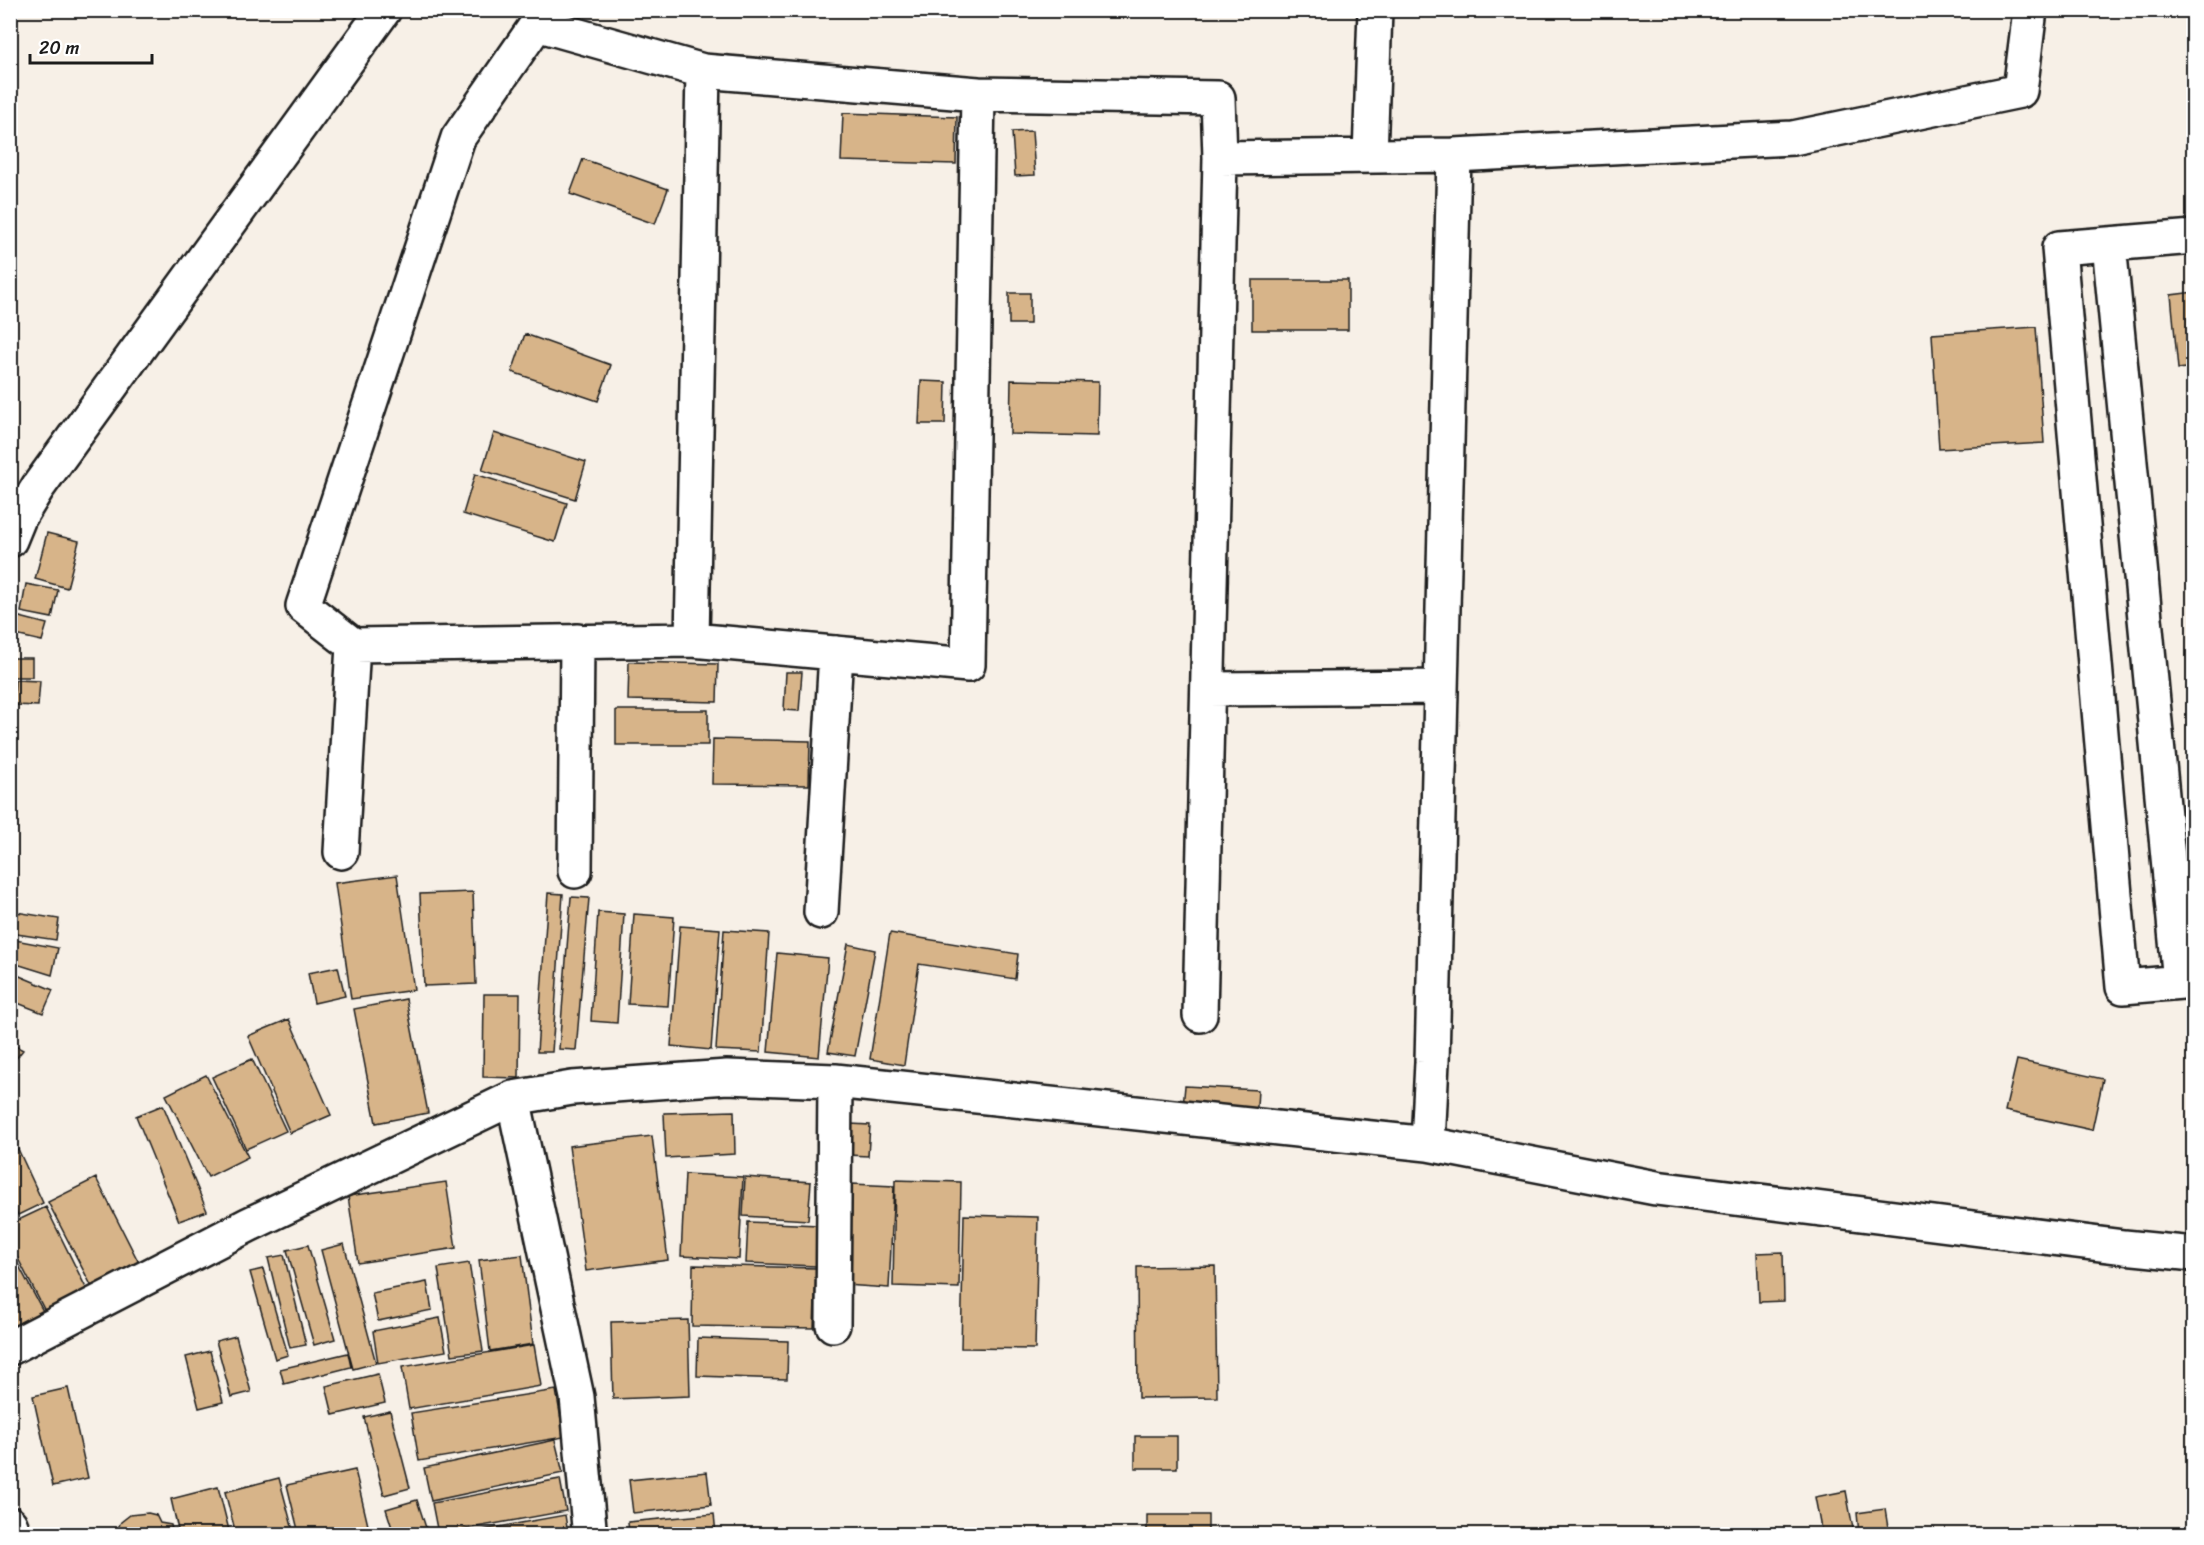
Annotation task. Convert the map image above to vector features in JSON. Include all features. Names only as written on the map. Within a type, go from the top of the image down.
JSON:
[{"type":"street","points":[[10,540],[19,518],[38,487],[384,10]]},
{"type":"street","points":[[1370,156],[1374,10]]},
{"type":"street","points":[[1220,158],[1454,155],[1793,138],[2020,91],[2030,10]]},
{"type":"street","points":[[978,94],[968,665],[692,640],[353,645],[303,606],[458,138],[540,17],[704,71],[978,94],[1218,98],[1220,158],[1200,1015]]},
{"type":"street","points":[[692,640],[704,71]]},
{"type":"street","points":[[1428,1144],[1454,155]]},
{"type":"street","points":[[2109,244],[2187,981],[2123,987],[2059,248],[2193,237]]},
{"type":"street","points":[[575,871],[577,641]]},
{"type":"street","points":[[341,852],[353,645]]},
{"type":"street","points":[[821,912],[836,653]]},
{"type":"street","points":[[1208,689],[1441,687]]},
{"type":"street","points":[[10,1347],[248,1226],[513,1098],[572,1088],[727,1077],[835,1081],[1428,1144],[1656,1188],[2193,1254]]},
{"type":"street","points":[[833,1325],[835,1081]]},
{"type":"street","points":[[513,1098],[577,1397],[589,1527]]},
{"type":"street","points":[[10,1524],[14,1534]]},
{"type":"building","points":[[843,113],[957,117],[956,164],[841,161]]},
{"type":"building","points":[[1032,131],[1035,175],[1015,176],[1012,132]]},
{"type":"building","points":[[583,159],[668,189],[655,224],[570,194]]},
{"type":"building","points":[[1252,280],[1348,280],[1348,330],[1252,330]]},
{"type":"building","points":[[2194,292],[2194,367],[2178,369],[2171,295]]},
{"type":"building","points":[[1009,293],[1030,293],[1030,324],[1009,324]]},
{"type":"building","points":[[2036,327],[2044,443],[1939,449],[1932,334]]},
{"type":"building","points":[[525,334],[611,365],[598,401],[512,372]]},
{"type":"building","points":[[1011,380],[1098,382],[1097,436],[1010,434]]},
{"type":"building","points":[[921,381],[946,382],[945,424],[919,424]]},
{"type":"building","points":[[494,433],[586,462],[575,499],[482,470]]},
{"type":"building","points":[[475,474],[567,503],[555,542],[463,514]]},
{"type":"building","points":[[47,533],[79,541],[67,588],[35,579]]},
{"type":"building","points":[[26,584],[58,590],[52,618],[21,612]]},
{"type":"building","points":[[16,616],[47,624],[42,641],[11,634]]},
{"type":"building","points":[[10,658],[32,658],[32,677],[10,677]]},
{"type":"building","points":[[629,662],[718,664],[717,702],[628,700]]},
{"type":"building","points":[[786,672],[802,672],[799,711],[784,710]]},
{"type":"building","points":[[15,680],[40,681],[38,706],[14,705]]},
{"type":"building","points":[[616,710],[708,710],[708,745],[616,745]]},
{"type":"building","points":[[713,739],[810,741],[809,785],[712,784]]},
{"type":"building","points":[[397,875],[414,990],[351,999],[335,883]]},
{"type":"building","points":[[473,892],[476,984],[424,986],[420,894]]},
{"type":"building","points":[[548,893],[563,894],[552,1052],[537,1052]]},
{"type":"building","points":[[571,897],[589,898],[576,1050],[559,1049]]},
{"type":"building","points":[[10,911],[59,919],[56,940],[10,933]]},
{"type":"building","points":[[598,912],[624,914],[617,1023],[591,1021]]},
{"type":"building","points":[[634,914],[674,917],[668,1006],[628,1004]]},
{"type":"building","points":[[680,926],[720,929],[711,1050],[671,1046]]},
{"type":"building","points":[[724,930],[769,933],[761,1052],[716,1050]]},
{"type":"building","points":[[890,933],[1018,954],[1015,979],[919,964],[904,1065],[870,1059]]},
{"type":"building","points":[[10,939],[58,948],[52,975],[10,962]]},
{"type":"building","points":[[848,944],[875,950],[855,1056],[828,1052]]},
{"type":"building","points":[[777,953],[828,958],[819,1057],[768,1052]]},
{"type":"building","points":[[338,967],[345,996],[314,1003],[308,973]]},
{"type":"building","points":[[10,972],[53,990],[43,1013],[10,1000]]},
{"type":"building","points":[[484,994],[520,994],[519,1078],[483,1077]]},
{"type":"building","points":[[406,999],[428,1113],[376,1123],[354,1009]]},
{"type":"building","points":[[289,1019],[331,1115],[290,1133],[248,1036]]},
{"type":"building","points":[[10,1043],[23,1050],[10,1066]]},
{"type":"building","points":[[252,1059],[286,1131],[246,1149],[212,1077]]},
{"type":"building","points":[[2017,1060],[2103,1079],[2092,1130],[2005,1111]]},
{"type":"building","points":[[206,1075],[248,1157],[208,1177],[166,1095]]},
{"type":"building","points":[[1185,1086],[1258,1090],[1256,1122],[1182,1117]]},
{"type":"building","points":[[163,1105],[207,1211],[179,1221],[136,1116]]},
{"type":"building","points":[[734,1111],[735,1154],[666,1158],[664,1113]]},
{"type":"building","points":[[850,1124],[870,1125],[868,1156],[848,1155]]},
{"type":"building","points":[[652,1136],[668,1260],[586,1271],[569,1146]]},
{"type":"building","points":[[18,1149],[43,1203],[18,1215],[10,1200],[10,1152]]},
{"type":"building","points":[[685,1174],[743,1177],[739,1259],[681,1256]]},
{"type":"building","points":[[745,1177],[811,1182],[808,1220],[743,1216]]},
{"type":"building","points":[[96,1178],[139,1263],[92,1287],[48,1202]]},
{"type":"building","points":[[895,1180],[961,1182],[959,1288],[893,1286]]},
{"type":"building","points":[[446,1182],[456,1248],[358,1263],[348,1196]]},
{"type":"building","points":[[852,1184],[894,1186],[889,1288],[845,1285]]},
{"type":"building","points":[[46,1207],[87,1290],[45,1311],[10,1243],[10,1224]]},
{"type":"building","points":[[964,1215],[1038,1217],[1035,1349],[961,1348]]},
{"type":"building","points":[[748,1222],[818,1225],[816,1266],[746,1263]]},
{"type":"building","points":[[344,1244],[376,1363],[353,1369],[321,1250]]},
{"type":"building","points":[[308,1245],[335,1339],[314,1345],[287,1250]]},
{"type":"building","points":[[10,1249],[45,1315],[10,1333]]},
{"type":"building","points":[[1783,1252],[1784,1301],[1759,1302],[1757,1253]]},
{"type":"building","points":[[284,1255],[306,1345],[290,1348],[268,1258]]},
{"type":"building","points":[[522,1255],[533,1344],[490,1351],[479,1260]]},
{"type":"building","points":[[469,1263],[483,1351],[452,1355],[438,1268]]},
{"type":"building","points":[[693,1265],[816,1268],[814,1328],[692,1326]]},
{"type":"building","points":[[1215,1266],[1217,1397],[1138,1398],[1137,1267]]},
{"type":"building","points":[[263,1269],[288,1355],[275,1359],[250,1272]]},
{"type":"building","points":[[427,1282],[432,1310],[378,1321],[372,1293]]},
{"type":"building","points":[[440,1318],[446,1351],[378,1363],[373,1331]]},
{"type":"building","points":[[688,1320],[690,1396],[613,1399],[611,1322]]},
{"type":"building","points":[[236,1336],[251,1392],[231,1397],[216,1341]]},
{"type":"building","points":[[698,1338],[788,1341],[787,1379],[697,1376]]},
{"type":"building","points":[[534,1345],[541,1386],[409,1409],[402,1367]]},
{"type":"building","points":[[210,1351],[223,1402],[199,1408],[186,1357]]},
{"type":"building","points":[[348,1353],[351,1367],[284,1384],[280,1369]]},
{"type":"building","points":[[378,1374],[385,1403],[333,1415],[326,1386]]},
{"type":"building","points":[[68,1388],[88,1478],[53,1486],[33,1396]]},
{"type":"building","points":[[556,1390],[564,1437],[419,1461],[411,1413]]},
{"type":"building","points":[[390,1411],[410,1488],[384,1495],[364,1417]]},
{"type":"building","points":[[1135,1436],[1177,1436],[1177,1468],[1135,1468]]},
{"type":"building","points":[[555,1440],[563,1473],[431,1501],[424,1468]]},
{"type":"building","points":[[355,1470],[370,1534],[299,1534],[287,1485]]},
{"type":"building","points":[[707,1472],[711,1505],[633,1513],[629,1480]]},
{"type":"building","points":[[279,1478],[294,1534],[236,1534],[225,1492]]},
{"type":"building","points":[[560,1479],[566,1511],[438,1534],[432,1503]]},
{"type":"building","points":[[218,1487],[230,1534],[179,1534],[171,1499]]},
{"type":"building","points":[[1846,1491],[1854,1534],[1822,1534],[1815,1497]]},
{"type":"building","points":[[417,1500],[428,1534],[394,1534],[386,1509]]},
{"type":"building","points":[[1885,1509],[1889,1534],[1859,1534],[1857,1513]]},
{"type":"building","points":[[148,1513],[156,1515],[160,1523],[171,1525],[173,1534],[119,1534],[117,1530],[121,1522],[130,1515]]},
{"type":"building","points":[[714,1514],[716,1534],[629,1534],[628,1522]]},
{"type":"building","points":[[565,1515],[568,1534],[460,1534]]},
{"type":"building","points":[[1147,1515],[1208,1515],[1208,1534],[1147,1534]]}]
